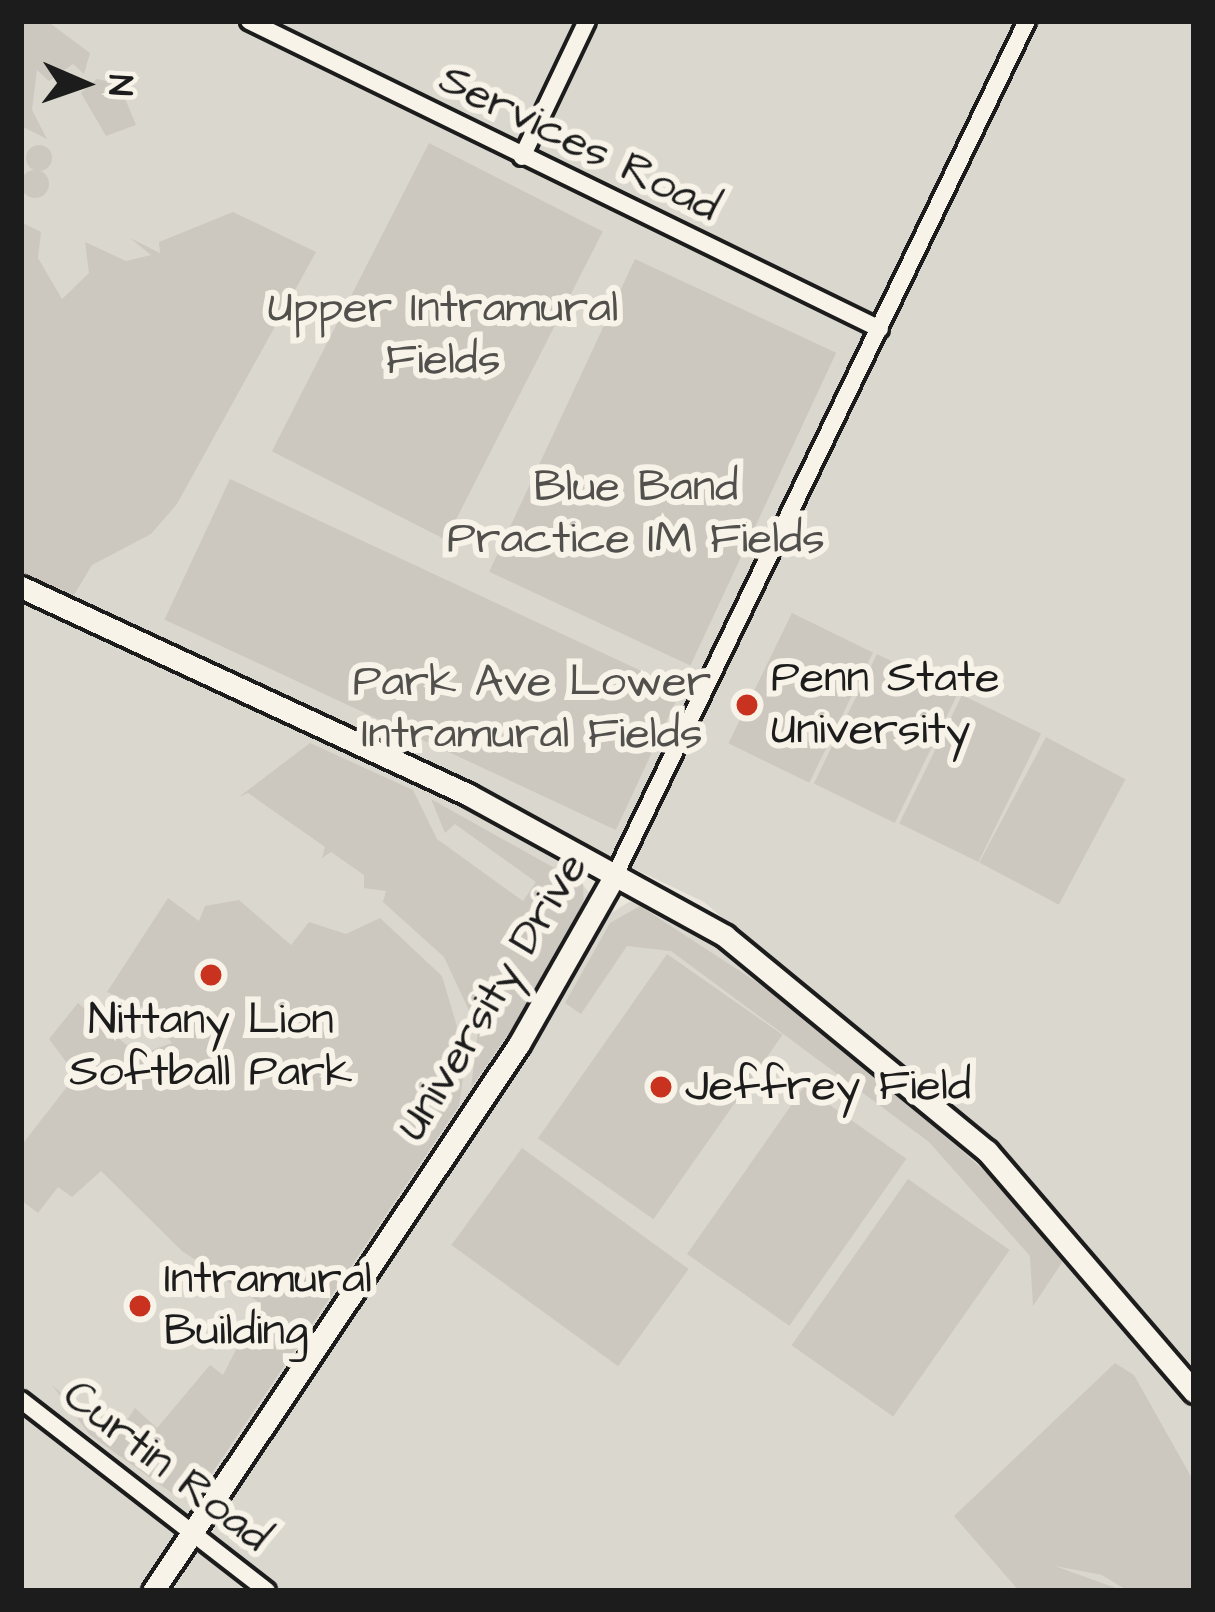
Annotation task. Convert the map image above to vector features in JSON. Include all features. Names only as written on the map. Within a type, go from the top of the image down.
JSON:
[{"type":"main road","points":[[21,587],[616,873],[789,982],[935,1102],[1095,1266],[1194,1392]]},
{"type":"main road","name":"University Drive","points":[[153,1591],[519,1044],[616,873]]},
{"type":"street","name":"Services Road","points":[[249,21],[880,329]]},
{"type":"street","points":[[522,157],[587,21]]},
{"type":"street","name":"University Drive","points":[[616,873],[1027,21]]},
{"type":"street","name":"Curtin Road","points":[[21,1400],[267,1591]]},
{"type":"shaded area","name":"Penn State University","points":[[21,21],[1194,21],[1194,1372],[1022,1170],[704,902],[21,576]]},
{"type":"shaded area","points":[[21,597],[449,795],[568,865],[590,894],[551,979],[138,1591],[21,1591]]},
{"type":"shaded area","points":[[629,902],[660,904],[746,962],[996,1169],[1112,1299],[1194,1404],[1194,1591],[172,1591],[608,915]]},
{"type":"green space","points":[[21,21],[47,21],[90,53],[84,74],[73,64],[49,81],[37,70],[32,110],[47,139],[21,126]]},
{"type":"green space","points":[[97,79],[119,84],[136,125],[106,136],[81,93]]},
{"type":"green space","name":"Upper Intramural Fields","points":[[429,143],[603,232],[446,540],[272,451]]},
{"type":"green space","points":[[39,145],[49,148],[49,168],[39,171],[29,168],[26,158],[29,148]]},
{"type":"green space","points":[[35,170],[45,174],[49,184],[45,194],[35,198],[25,194],[21,184],[25,174]]},
{"type":"green space","points":[[233,212],[316,252],[177,504],[151,534],[92,565],[74,595],[21,572],[21,222],[41,232],[38,258],[62,299],[89,273],[85,242],[126,261],[151,255],[130,238],[160,253],[159,242]]},
{"type":"green space","name":"Blue Band Practice IM Fields","points":[[635,259],[836,353],[690,665],[489,572]]},
{"type":"green space","name":"Park Ave Lower Intramural Fields","points":[[230,479],[681,689],[616,830],[164,619]]},
{"type":"green space","points":[[792,613],[873,652],[809,783],[728,743]]},
{"type":"green space","points":[[877,654],[958,693],[895,823],[814,783]]},
{"type":"green space","points":[[962,695],[1041,734],[978,862],[899,824]]},
{"type":"green space","points":[[1046,737],[1125,779],[1059,905],[979,862]]},
{"type":"green space","points":[[310,743],[413,790],[437,839],[523,901],[536,882],[455,824],[445,833],[431,799],[583,884],[584,911],[552,970],[471,1088],[478,1030],[444,957],[383,902],[386,891],[364,888],[364,875],[331,852],[322,858],[325,847],[248,793],[239,797]]},
{"type":"green space","points":[[168,898],[199,921],[205,906],[239,900],[291,945],[309,922],[346,934],[380,918],[442,976],[466,1057],[459,1106],[204,1485],[179,1498],[90,1435],[52,1385],[114,1440],[135,1408],[157,1428],[210,1365],[223,1375],[260,1303],[182,1251],[101,1171],[72,1197],[58,1187],[38,1213],[21,1200],[21,1146],[76,1075],[49,1039],[78,1003],[138,1055],[172,1043],[144,1008],[107,992]]},
{"type":"green space","points":[[640,906],[812,1018],[1006,1190],[1065,1258],[1033,1306],[1030,1256],[929,1142],[671,951],[627,946],[581,1014],[565,1003],[610,923]]},
{"type":"green space","name":"Jeffrey Field","points":[[667,954],[783,1035],[653,1219],[538,1138]]},
{"type":"green space","points":[[804,1087],[906,1159],[789,1326],[687,1254]]},
{"type":"green space","points":[[522,1148],[689,1269],[618,1366],[451,1245]]},
{"type":"green space","points":[[908,1179],[1010,1250],[893,1416],[792,1345]]},
{"type":"green space","points":[[1115,1363],[1134,1375],[1194,1482],[1194,1591],[1128,1591],[1102,1575],[1055,1566],[1124,1591],[1019,1591],[954,1516]]},
{"type":"place","name":"Penn State University","points":[[747,705]]},
{"type":"place","name":"Nittany Lion Softball Park","points":[[211,975]]},
{"type":"place","name":"Jeffrey Field","points":[[661,1087]]},
{"type":"place","name":"Intramural Building","points":[[140,1306]]}]
